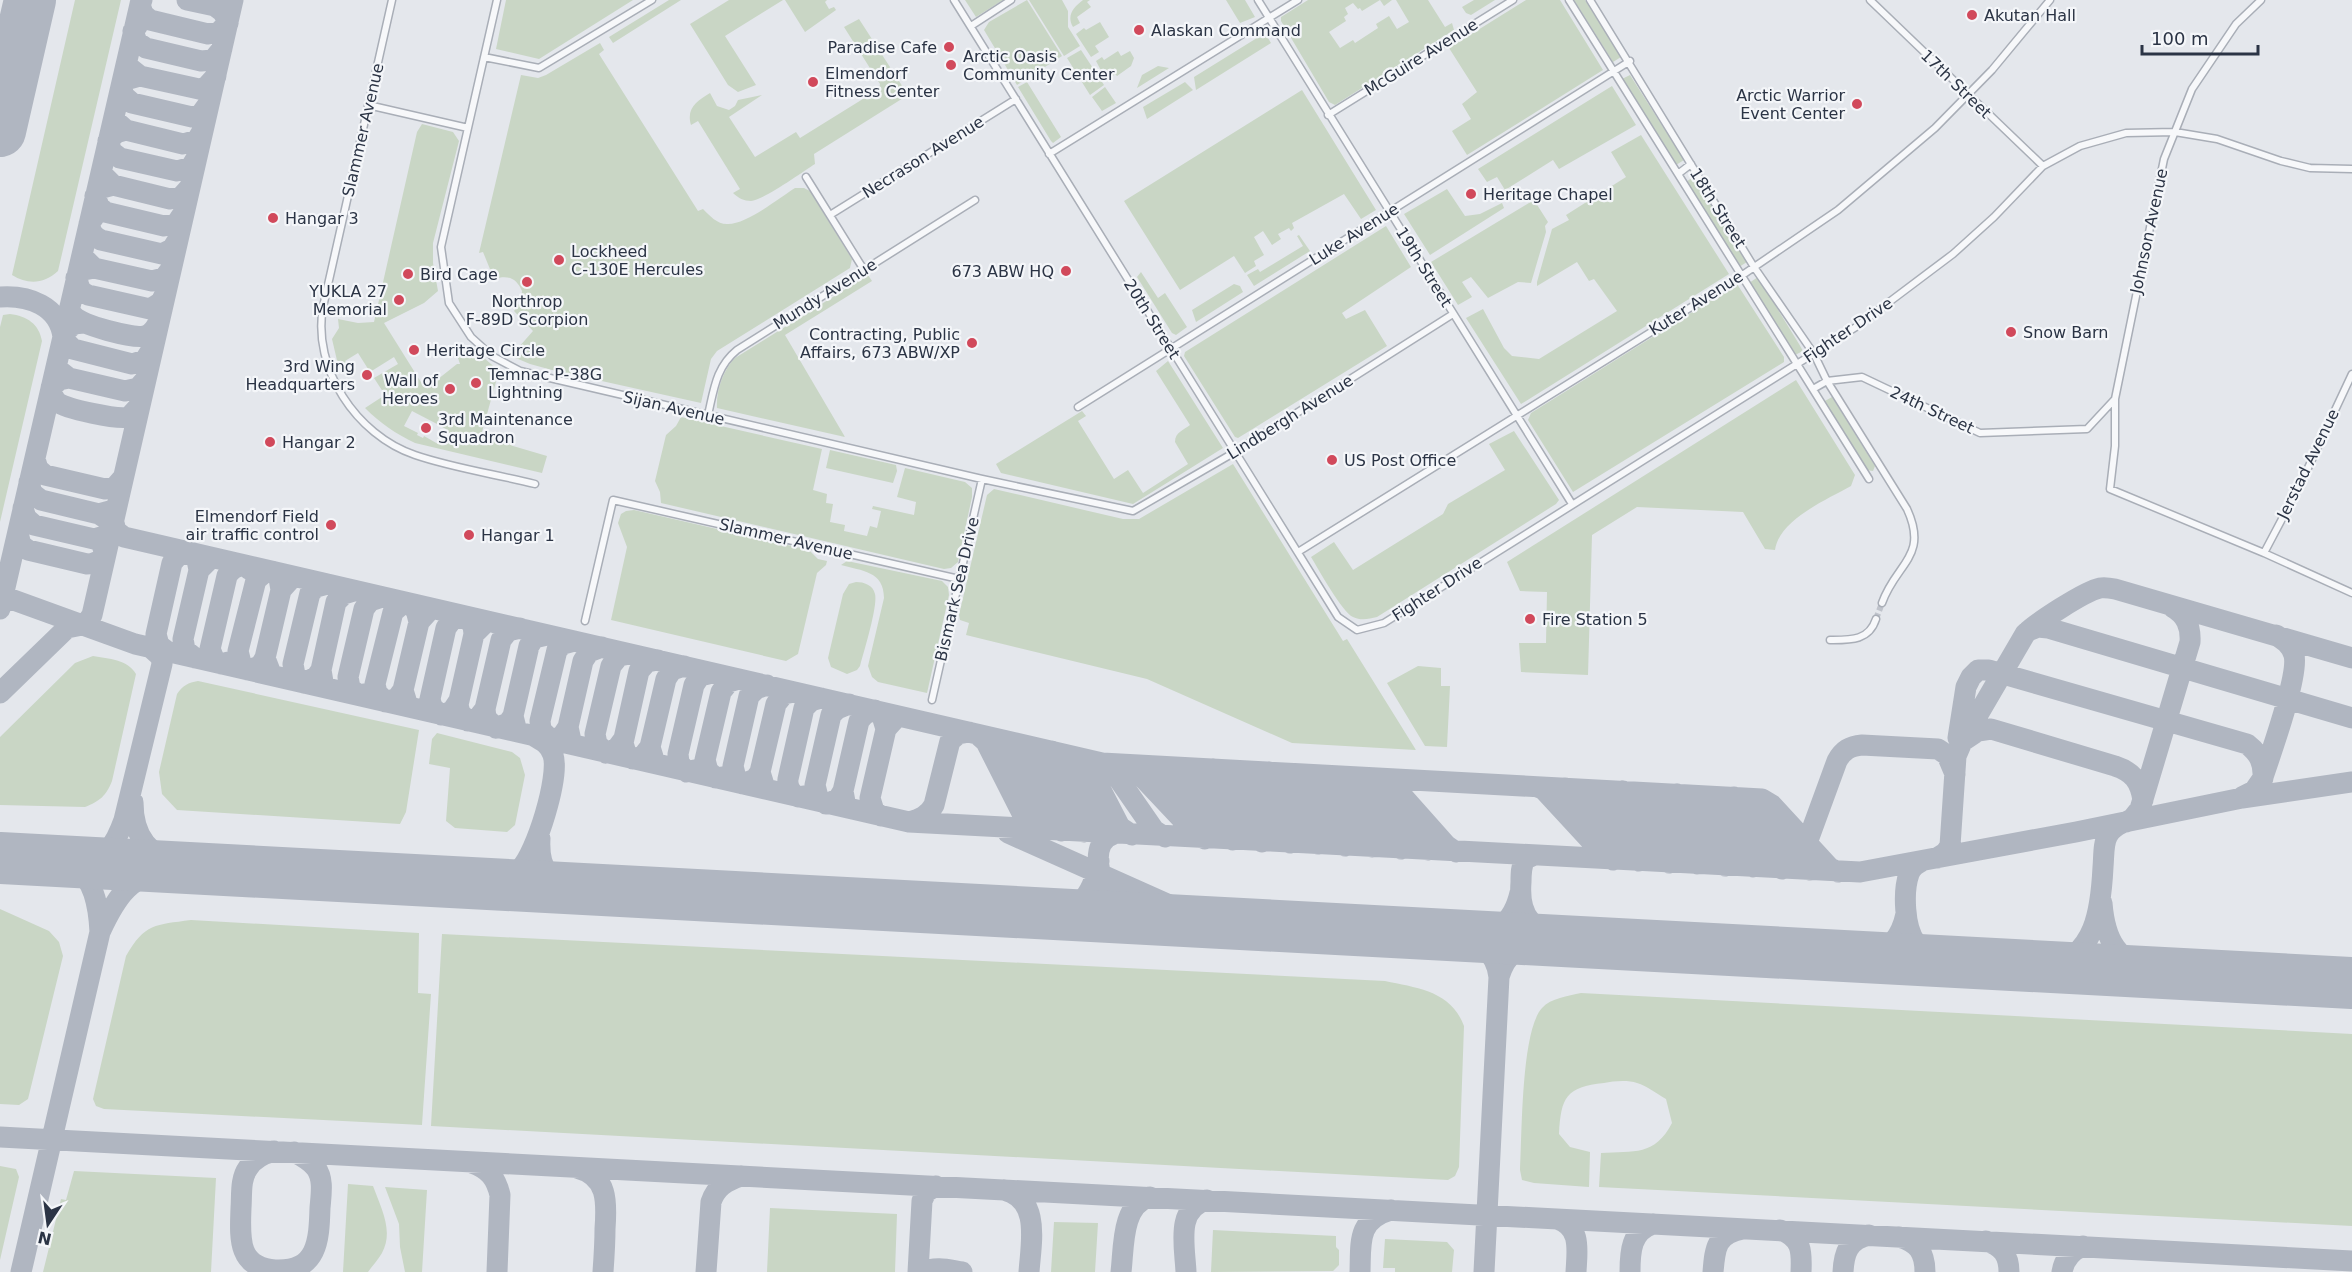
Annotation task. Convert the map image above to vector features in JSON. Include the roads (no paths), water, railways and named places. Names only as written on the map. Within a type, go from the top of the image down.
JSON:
[{"type":"street","name":"Slammer Avenue","points":[[392,0],[320,322],[322,345],[332,376],[341,393],[359,417],[384,437],[413,454],[535,484]]},
{"type":"street","name":"Sijan Avenue","points":[[497,0],[441,247],[449,303],[471,337],[492,356],[520,371],[543,378],[1124,511]]},
{"type":"street","points":[[484,57],[539,69],[652,0]]},
{"type":"street","name":"20th Street","points":[[954,0],[1338,617],[1357,630]]},
{"type":"street","points":[[971,26],[1011,0]]},
{"type":"street","name":"19th Street","points":[[1258,0],[1572,504]]},
{"type":"street","points":[[1049,154],[1298,0]]},
{"type":"street","name":"McGuire Avenue","points":[[1328,115],[1513,0]]},
{"type":"street","name":"18th Street","points":[[1569,0],[1869,479]]},
{"type":"street","name":"18th Street","points":[[1590,0],[1630,61],[1755,267],[1814,354],[1827,381],[1907,509],[1915,530],[1915,542],[1911,554],[1882,603]]},
{"type":"street","name":"17th Street","points":[[1870,0],[2043,166]]},
{"type":"street","name":"Kuter Avenue","points":[[1298,552],[1741,276],[1840,208],[1935,128],[1992,70],[2050,0]]},
{"type":"street","name":"Johnson Avenue","points":[[2260,0],[2236,24],[2192,88],[2164,159],[2115,399],[2115,446],[2110,489],[2264,553]]},
{"type":"street","name":"Luke Avenue","points":[[1078,407],[1630,61]]},
{"type":"street","name":"Necrason Avenue","points":[[830,215],[1016,99]]},
{"type":"street","points":[[368,105],[468,128]]},
{"type":"street","name":"Fighter Drive","points":[[1357,630],[1384,623],[1814,354],[1891,302],[1953,254],[1994,217],[2043,166],[2080,146],[2110,137],[2136,133],[2175,132],[2217,139],[2281,161],[2310,168],[2352,169]]},
{"type":"street","points":[[1678,174],[1691,164]]},
{"type":"street","points":[[806,177],[864,270]]},
{"type":"street","name":"Mundy Avenue","points":[[708,415],[724,360],[736,350],[975,200]]},
{"type":"street","name":"Lindbergh Avenue","points":[[1124,511],[1133,512],[1140,509],[1235,452],[1453,314]]},
{"type":"street","name":"Jerstad Avenue","points":[[2264,553],[2300,485],[2352,374]]},
{"type":"street","name":"24th Street","points":[[1813,389],[1827,381],[1862,377],[1980,432],[2087,429],[2115,399]]},
{"type":"street","name":"Bismark Sea Drive","points":[[932,700],[982,479]]},
{"type":"street","name":"Slammer Avenue","points":[[585,621],[613,500],[958,579]]},
{"type":"street","points":[[2264,553],[2352,593]]},
{"type":"street","points":[[1830,640],[1860,638],[1871,630],[1876,619]]},
{"type":"tunnel","points":[[1876,619],[1882,603]]},
{"type":"place","name":"Akutan Hall","points":[[1972,15]]},
{"type":"place","name":"Alaskan Command","points":[[1139,30]]},
{"type":"place","name":"Paradise Cafe","points":[[949,47]]},
{"type":"place","name":"Arctic Oasis Community Center","points":[[951,65]]},
{"type":"place","name":"Elmendorf Fitness Center","points":[[813,82]]},
{"type":"place","name":"Arctic Warrior Event Center","points":[[1857,104]]},
{"type":"place","name":"Heritage Chapel","points":[[1471,194]]},
{"type":"place","name":"Hangar 3","points":[[273,218]]},
{"type":"place","name":"Lockheed C-130E Hercules","points":[[559,260]]},
{"type":"place","name":"673 ABW HQ","points":[[1066,271]]},
{"type":"place","name":"Bird Cage","points":[[408,274]]},
{"type":"place","name":"Northrop F-89D Scorpion","points":[[527,282]]},
{"type":"place","name":"YUKLA 27 Memorial","points":[[399,300]]},
{"type":"place","name":"Snow Barn","points":[[2011,332]]},
{"type":"place","name":"Contracting, Public Affairs, 673 ABW/XP","points":[[972,343]]},
{"type":"place","name":"Heritage Circle","points":[[414,350]]},
{"type":"place","name":"3rd Wing Headquarters","points":[[367,375]]},
{"type":"place","name":"Temnac P-38G Lightning","points":[[476,383]]},
{"type":"place","name":"Wall of Heroes","points":[[450,389]]},
{"type":"place","name":"3rd Maintenance Squadron","points":[[426,428]]},
{"type":"place","name":"Hangar 2","points":[[270,442]]},
{"type":"place","name":"US Post Office","points":[[1332,460]]},
{"type":"place","name":"Elmendorf Field air traffic control","points":[[331,525]]},
{"type":"place","name":"Hangar 1","points":[[469,535]]},
{"type":"place","name":"Fire Station 5","points":[[1530,619]]}]
